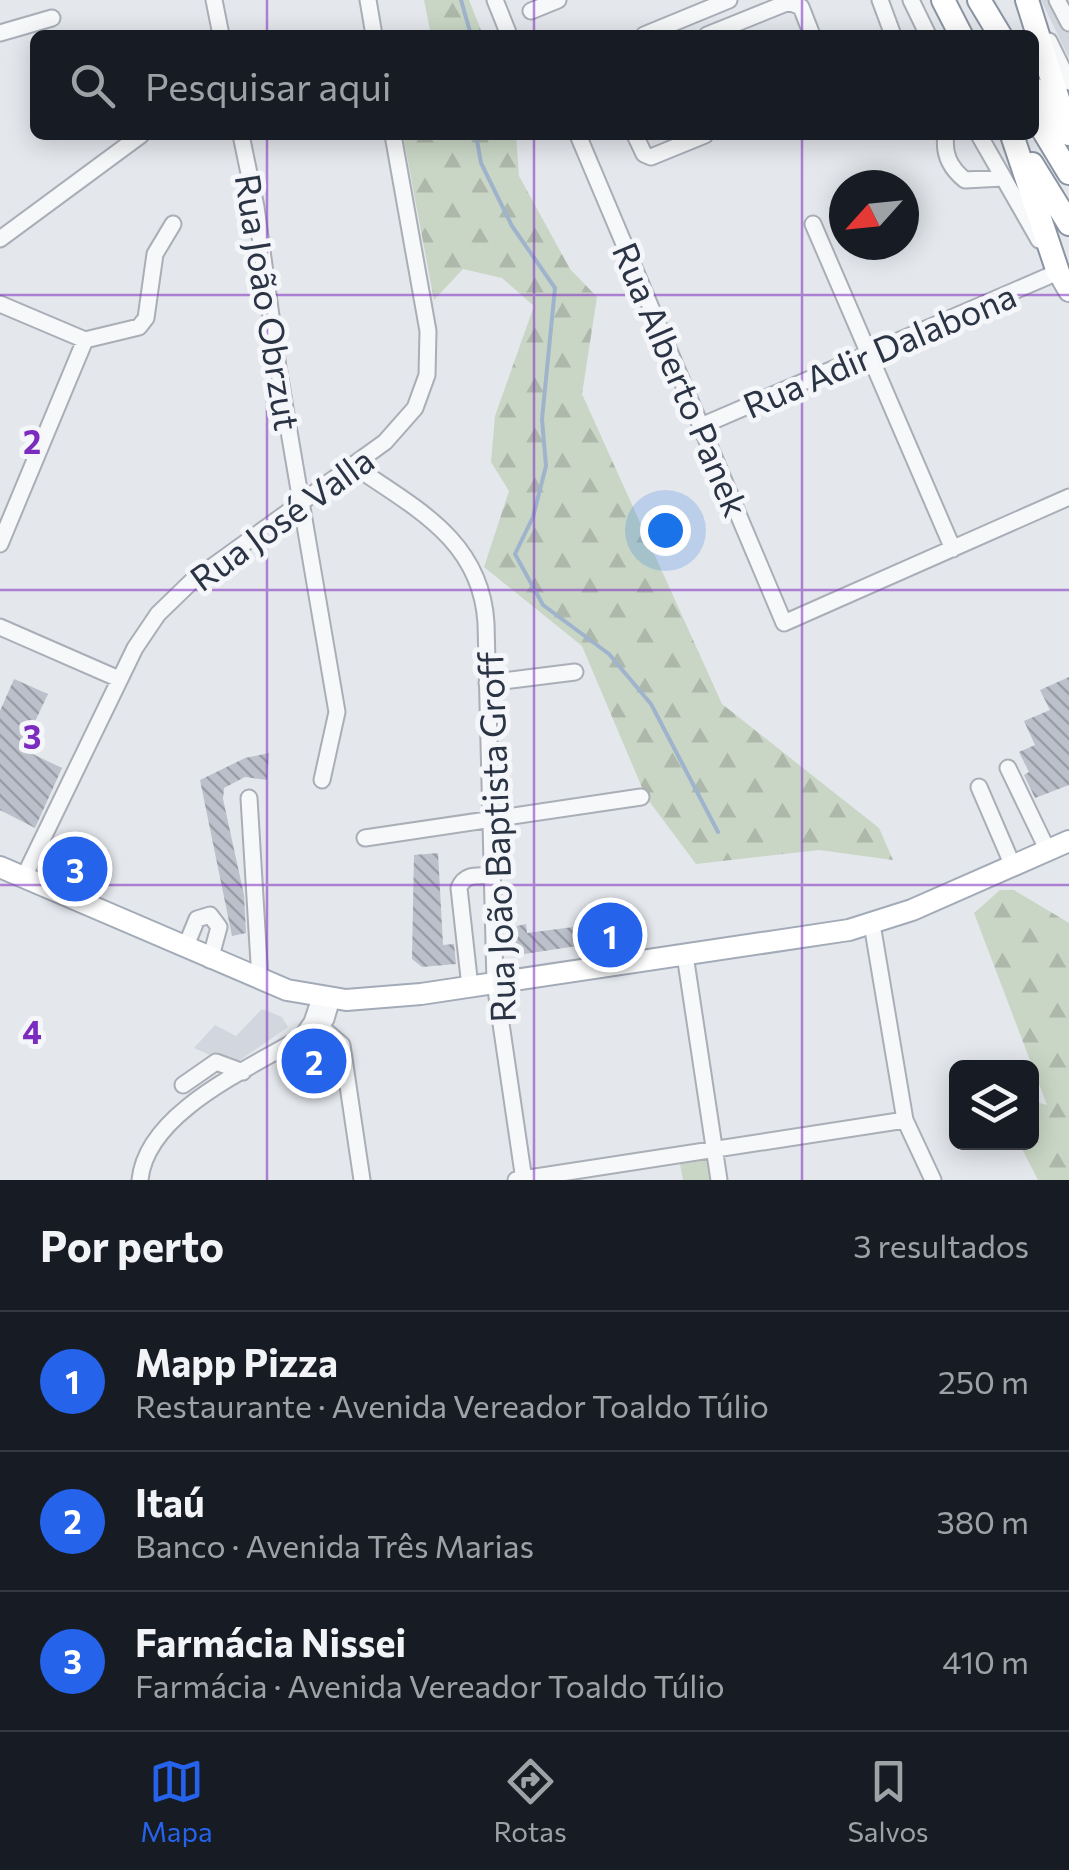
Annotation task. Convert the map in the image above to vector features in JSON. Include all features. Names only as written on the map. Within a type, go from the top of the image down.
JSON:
[{"type":"highway","points":[[943,0],[958,30]]},
{"type":"highway","points":[[976,0],[989,30]]},
{"type":"highway","points":[[976,0],[997,30]]},
{"type":"highway","points":[[1028,0],[1037,30]]},
{"type":"highway","points":[[1039,36],[1069,136]]},
{"type":"highway","points":[[1039,96],[1069,136]]},
{"type":"highway","points":[[1039,123],[1069,173]]},
{"type":"highway","points":[[1015,140],[1064,281]]},
{"type":"highway","points":[[1016,140],[1069,224]]},
{"type":"main road","points":[[1,870],[260,980],[326,998],[378,999],[872,924],[1069,841]]},
{"type":"street","points":[[214,0],[220,30]]},
{"type":"street","points":[[368,0],[373,30]]},
{"type":"street","points":[[495,0],[507,30]]},
{"type":"street","points":[[531,11],[558,0]]},
{"type":"street","points":[[656,30],[730,0]]},
{"type":"street","points":[[880,0],[891,30]]},
{"type":"street","points":[[912,0],[926,30]]},
{"type":"street","points":[[1028,0],[1069,82]]},
{"type":"street","points":[[1057,0],[1069,24]]},
{"type":"street","points":[[720,30],[788,2],[800,8],[810,30]]},
{"type":"street","points":[[0,33],[52,18]]},
{"type":"street","points":[[0,239],[134,140]]},
{"type":"street","name":"Rua João Obrzut","points":[[242,140],[335,705],[335,727],[326,747],[322,780]]},
{"type":"street","name":"Rua José Valla","points":[[24,878],[145,630],[172,599],[218,561],[354,466],[404,423],[415,408],[427,375],[426,311],[394,140]]},
{"type":"street","name":"Rua Alberto Panek","points":[[580,140],[784,623],[953,549]]},
{"type":"street","points":[[637,140],[644,154],[650,157],[692,140]]},
{"type":"street","points":[[946,140],[945,152],[954,172],[964,180],[1003,178]]},
{"type":"street","points":[[982,140],[1064,281]]},
{"type":"street","points":[[0,304],[84,340],[139,327],[146,318],[155,254],[173,224]]},
{"type":"street","points":[[812,224],[953,549],[1069,497]]},
{"type":"street","name":"Rua Adir Dalabona","points":[[700,426],[868,354],[1064,281]]},
{"type":"street","points":[[0,544],[8,507],[84,340]]},
{"type":"street","name":"Rua João Baptista Groff","points":[[354,466],[426,516],[466,557],[482,588],[495,983],[524,1179]]},
{"type":"street","points":[[0,627],[119,679]]},
{"type":"street","points":[[486,683],[575,672]]},
{"type":"street","points":[[1008,768],[1048,851]]},
{"type":"street","points":[[979,787],[1013,866]]},
{"type":"street","points":[[365,838],[641,797]]},
{"type":"street","points":[[249,798],[260,980]]},
{"type":"street","points":[[470,987],[459,888],[468,876],[491,876]]},
{"type":"street","points":[[184,948],[197,919],[210,915],[219,927],[210,960]]},
{"type":"street","points":[[872,924],[905,1120],[933,1180]]},
{"type":"street","points":[[685,955],[719,1179]]},
{"type":"street","points":[[140,1180],[148,1149],[162,1128],[243,1072],[320,1026],[326,1019],[326,998]]},
{"type":"street","points":[[300,1038],[326,998]]},
{"type":"street","points":[[320,1026],[342,1045],[362,1180]]},
{"type":"street","points":[[183,1085],[216,1062],[243,1072]]},
{"type":"street","points":[[516,1180],[905,1120]]},
{"type":"shaded area","points":[[1041,0],[1069,0],[1069,58]]},
{"type":"shaded area","points":[[262,1009],[282,1017],[288,1027],[233,1065],[194,1048],[215,1025],[236,1036]]},
{"type":"green space","points":[[424,0],[469,0],[481,30],[430,30]]},
{"type":"green space","points":[[404,140],[516,140],[519,176],[570,269],[597,297],[582,394],[722,704],[879,828],[893,860],[819,850],[696,864],[646,797],[582,646],[484,567],[509,491],[491,462],[495,416],[534,306],[502,278],[463,269],[434,300]]},
{"type":"green space","points":[[1000,890],[1014,890],[1069,923],[1069,1180],[1038,1180],[1023,1150],[1039,1150],[1039,1103],[1047,1105],[1039,1084],[1039,1060],[1030,1060],[974,913]]},
{"type":"green space","points":[[707,1160],[710,1180],[683,1180],[680,1164]]},
{"type":"building","points":[[1069,677],[1069,785],[1035,798],[1019,752],[1035,745],[1024,721],[1050,710],[1040,690]]},
{"type":"building","points":[[14,679],[48,694],[22,749],[62,768],[35,828],[0,810],[0,711]]},
{"type":"building","points":[[269,753],[267,780],[245,777],[224,788],[223,799],[244,895],[246,933],[232,936],[200,780],[245,758]]},
{"type":"building","points":[[438,853],[443,945],[454,944],[456,964],[422,967],[412,959],[414,855]]},
{"type":"building","points":[[526,924],[527,933],[589,925],[590,944],[518,955],[510,951],[508,928]]},
{"type":"waterway","points":[[461,0],[470,30]]},
{"type":"waterway","points":[[477,140],[481,163],[512,226],[555,288],[542,419],[546,466],[533,517],[515,554],[543,605],[609,654],[651,704],[718,832]]},
{"type":"place","name":"Farmácia Nissei","points":[[75,869]]},
{"type":"place","name":"Mapp Pizza","points":[[610,935]]},
{"type":"place","name":"Itaú","points":[[314,1061]]}]
